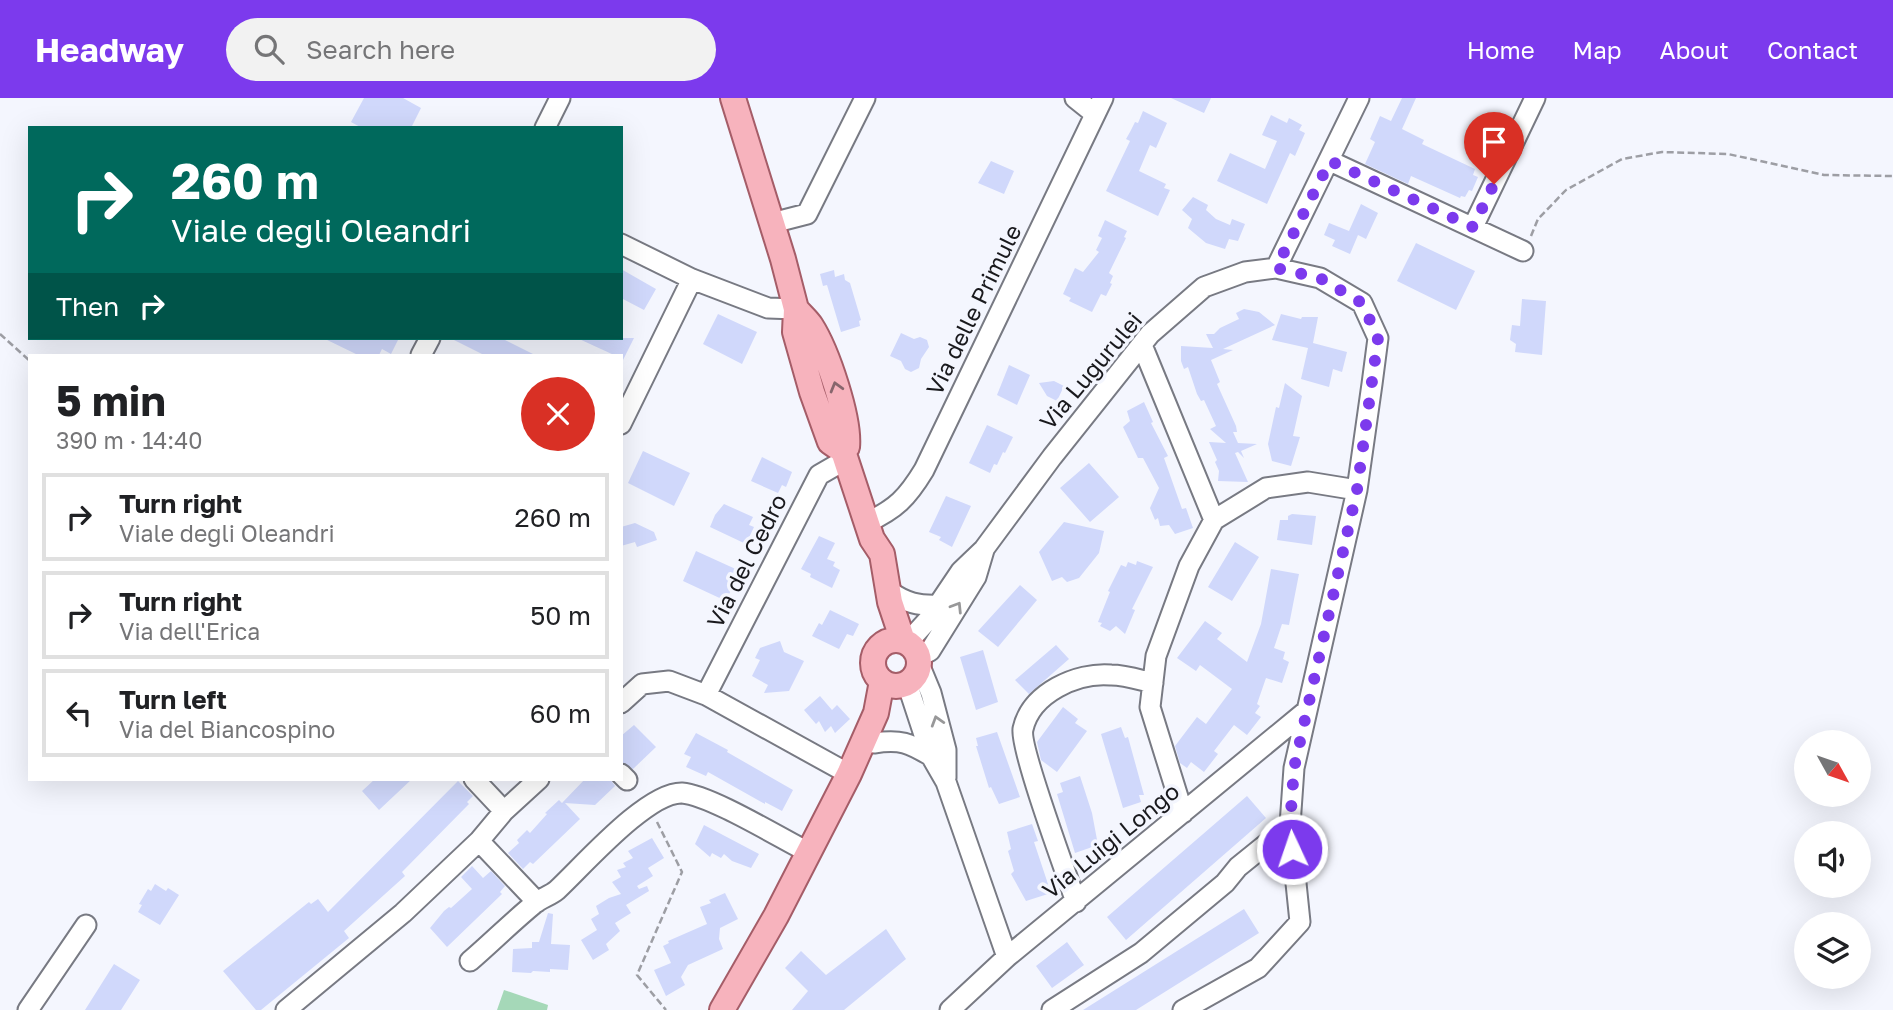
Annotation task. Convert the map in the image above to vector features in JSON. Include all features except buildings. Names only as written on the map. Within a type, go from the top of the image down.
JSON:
[{"type":"main road","points":[[733,98],[796,309],[811,327],[835,381],[849,433],[844,456],[869,531],[882,554],[903,662],[874,743],[849,774]]},
{"type":"main road","points":[[722,1010],[776,916],[903,662],[868,564],[869,531]]},
{"type":"street","points":[[546,126],[560,98]]},
{"type":"street","points":[[772,223],[807,214],[865,98]]},
{"type":"street","points":[[1075,98],[1099,106]]},
{"type":"street","points":[[1276,268],[1359,98]]},
{"type":"street","points":[[1473,227],[1535,98]]},
{"type":"street","name":"Via delle Primule","points":[[869,531],[910,494],[924,470],[1099,106]]},
{"type":"street","points":[[1330,161],[1523,251]]},
{"type":"street","points":[[623,245],[692,279],[768,308],[796,309]]},
{"type":"street","name":"Via Lugurulei","points":[[903,662],[961,571],[984,549],[1052,457],[1150,334],[1205,287],[1245,272],[1276,268],[1320,278],[1362,303],[1378,338],[1357,490],[1294,768],[1290,825],[1300,922],[1258,968],[1183,1010]]},
{"type":"street","points":[[623,420],[692,279]]},
{"type":"street","points":[[1142,345],[1214,520]]},
{"type":"street","name":"Via del Cedro","points":[[706,695],[819,475],[844,456]]},
{"type":"street","points":[[1183,813],[1150,707],[1156,656],[1189,566],[1214,520],[1266,488],[1308,482],[1357,490]]},
{"type":"street","name":"Via Lugurulei","points":[[903,662],[930,651],[976,577],[984,549]]},
{"type":"street","points":[[888,591],[918,606],[940,605]]},
{"type":"street","points":[[903,662],[931,756],[946,779],[1007,957]]},
{"type":"street","points":[[903,662],[931,693],[946,750],[946,779]]},
{"type":"street","points":[[1076,902],[1032,770],[1022,730],[1034,704],[1067,681],[1110,674],[1153,682]]},
{"type":"street","points":[[623,702],[642,684],[669,681],[706,695],[849,774]]},
{"type":"street","name":"Via Luigi Longo","points":[[950,1010],[1007,957],[1305,712]]},
{"type":"street","points":[[874,743],[894,740],[904,742],[931,756]]},
{"type":"street","points":[[476,781],[504,811]]},
{"type":"street","points":[[286,1010],[403,913],[480,841],[504,811],[537,781]]},
{"type":"street","points":[[470,961],[537,902],[554,892],[612,836],[662,799],[681,793],[708,800],[808,852]]},
{"type":"street","points":[[1052,1010],[1141,953],[1290,825]]},
{"type":"street","points":[[480,841],[537,902]]},
{"type":"street","points":[[28,1010],[86,925]]},
{"type":"path","points":[[1523,251],[1538,219],[1566,190],[1622,159],[1662,152],[1728,154],[1824,175],[1893,176]]},
{"type":"path","points":[[0,334],[28,359]]},
{"type":"path","points":[[650,806],[682,872],[637,975],[666,1010]]},
{"type":"green space","points":[[504,990],[548,1005],[547,1010],[497,1010]]},
{"type":"route","points":[[1292,849],[1290,825],[1294,768],[1357,490],[1378,338],[1362,303],[1320,278],[1276,268],[1330,161],[1473,227],[1494,184]]}]
